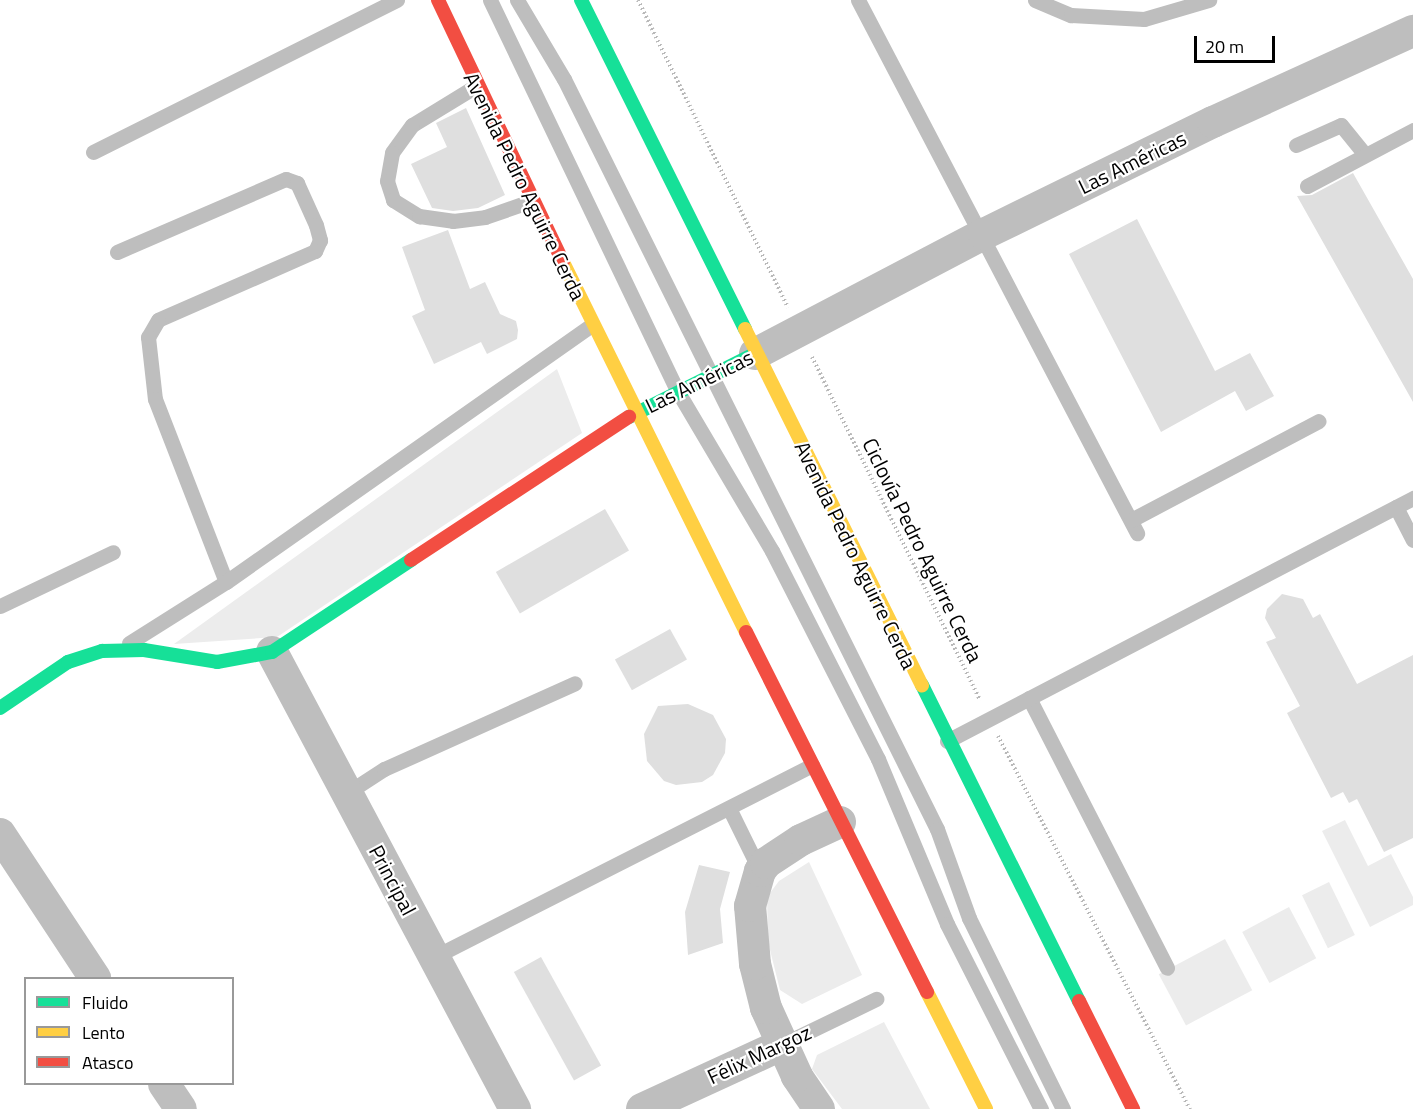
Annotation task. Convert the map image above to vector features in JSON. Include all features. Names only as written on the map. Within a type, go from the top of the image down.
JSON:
[{"type":"main road","name":"Avenida Pedro Aguirre Cerda","points":[[438,0],[476,86],[592,326],[986,1109]]},
{"type":"main road","name":"Avenida Pedro Aguirre Cerda","points":[[581,0],[947,741],[1133,1109]]},
{"type":"main road","name":"Las Américas","points":[[0,708],[68,662],[119,650],[144,650],[217,662],[272,652],[636,412],[755,354]]},
{"type":"street","name":"Las Américas","points":[[755,354],[984,234],[1214,122],[1413,31]]},
{"type":"street","name":"Principal","points":[[272,652],[515,1109]]},
{"type":"street","points":[[819,1109],[781,1045],[766,1008],[752,943],[750,906],[760,871],[777,854],[840,822]]},
{"type":"street","points":[[0,834],[94,977]]},
{"type":"street","name":"Félix Margoz","points":[[642,1109],[781,1045]]},
{"type":"street","points":[[165,1085],[181,1109]]},
{"type":"lane","points":[[93,152],[397,0]]},
{"type":"lane","points":[[490,0],[678,392],[772,551],[878,759],[947,924],[1041,1109]]},
{"type":"lane","points":[[517,0],[564,80],[937,829],[969,918],[1063,1109]]},
{"type":"lane","points":[[858,0],[984,234],[1134,527],[1319,421]]},
{"type":"lane","points":[[1035,0],[1071,15],[1144,19],[1209,0]]},
{"type":"lane","points":[[476,86],[412,125],[392,153],[387,181],[393,200],[419,216],[453,221],[485,217],[531,201]]},
{"type":"lane","points":[[1296,145],[1341,125],[1365,155]]},
{"type":"lane","points":[[1306,186],[1413,130]]},
{"type":"lane","points":[[117,252],[286,179],[297,183],[316,225],[320,240],[315,251],[158,320],[148,337],[155,399],[226,582]]},
{"type":"lane","points":[[119,650],[226,582],[592,326]]},
{"type":"lane","points":[[947,741],[1413,498]]},
{"type":"lane","points":[[1396,507],[1413,540]]},
{"type":"lane","points":[[0,606],[112,552]]},
{"type":"lane","points":[[347,793],[384,769],[575,683]]},
{"type":"lane","points":[[1029,698],[1167,968]]},
{"type":"lane","points":[[434,957],[812,765]]},
{"type":"lane","points":[[729,807],[760,871]]},
{"type":"lane","name":"Félix Margoz","points":[[781,1045],[876,999]]},
{"type":"path","name":"Ciclovía Pedro Aguirre Cerda","points":[[638,0],[989,719],[1190,1109]]},
{"type":"shaded area","points":[[557,369],[582,433],[277,637],[174,644]]},
{"type":"shaded area","points":[[1345,820],[1368,866],[1391,854],[1413,897],[1413,905],[1370,927],[1322,831]]},
{"type":"shaded area","points":[[809,862],[862,975],[802,1004],[780,990],[768,942],[767,897],[779,881]]},
{"type":"shaded area","points":[[1329,882],[1355,935],[1328,948],[1302,895]]},
{"type":"shaded area","points":[[1289,907],[1316,958],[1269,983],[1242,932]]},
{"type":"shaded area","points":[[1225,939],[1252,990],[1186,1025],[1159,974]]},
{"type":"shaded area","points":[[884,1022],[930,1109],[842,1109],[812,1069],[817,1055]]},
{"type":"building","points":[[466,108],[505,195],[478,208],[453,211],[432,208],[411,164],[447,147],[436,123]]},
{"type":"building","points":[[1353,173],[1413,279],[1413,402],[1297,196],[1312,195]]},
{"type":"building","points":[[1137,219],[1215,371],[1250,353],[1274,396],[1246,411],[1235,391],[1161,432],[1069,254]]},
{"type":"building","points":[[448,230],[470,289],[485,282],[500,314],[516,321],[518,330],[517,339],[487,354],[481,342],[434,364],[412,316],[425,310],[402,247]]},
{"type":"building","points":[[605,509],[629,551],[520,614],[496,572]]},
{"type":"building","points":[[1282,594],[1303,599],[1313,618],[1320,614],[1357,684],[1413,655],[1413,838],[1384,852],[1357,799],[1349,803],[1343,792],[1331,798],[1287,713],[1300,706],[1266,642],[1276,638],[1265,618],[1267,609]]},
{"type":"building","points":[[670,629],[687,660],[632,690],[615,660]]},
{"type":"building","points":[[688,704],[713,715],[726,739],[725,753],[713,775],[702,782],[676,785],[664,781],[647,761],[644,734],[658,706]]},
{"type":"building","points":[[699,865],[730,872],[720,909],[723,943],[688,955],[685,912]]},
{"type":"building","points":[[541,957],[601,1065],[574,1080],[514,972]]},
{"type":"traffic: fast","points":[[581,0],[745,329]]},
{"type":"traffic: fast","points":[[629,417],[755,354]]},
{"type":"traffic: fast","points":[[0,708],[68,662],[102,651],[144,650],[217,662],[272,652],[411,560]]},
{"type":"traffic: fast","points":[[922,685],[1079,1001]]},
{"type":"traffic: slow","points":[[563,262],[746,632]]},
{"type":"traffic: slow","points":[[745,329],[922,685]]},
{"type":"traffic: slow","points":[[927,992],[986,1109]]},
{"type":"traffic: jam","points":[[438,0],[563,262]]},
{"type":"traffic: jam","points":[[411,560],[629,417]]},
{"type":"traffic: jam","points":[[746,632],[927,992]]},
{"type":"traffic: jam","points":[[1079,1001],[1133,1109]]}]
